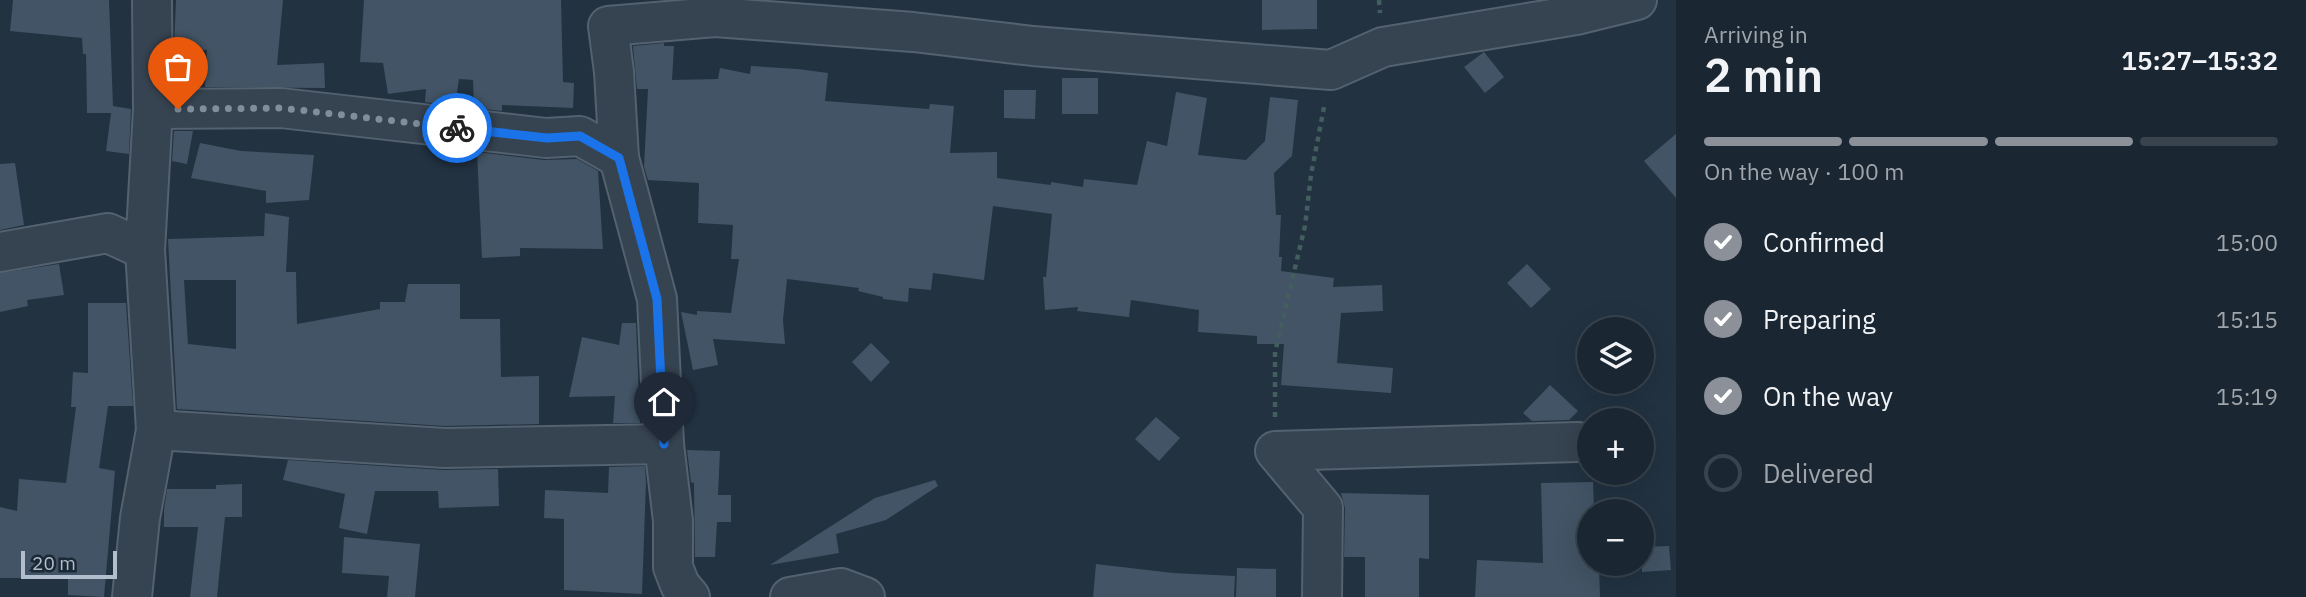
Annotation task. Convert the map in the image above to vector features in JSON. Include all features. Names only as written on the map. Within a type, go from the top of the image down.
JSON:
[{"type":"street","points":[[132,597],[140,518],[156,430],[145,250],[153,109],[152,0]]},
{"type":"street","points":[[690,597],[680,585],[673,567],[673,521],[664,444],[657,299],[619,158],[614,72],[606,13],[913,32],[1033,46],[1331,70],[1383,47],[1576,15],[1637,0]]},
{"type":"street","points":[[153,109],[281,108],[547,138],[580,136],[619,158]]},
{"type":"street","points":[[0,252],[108,233],[145,250]]},
{"type":"street","points":[[156,430],[445,448],[664,444]]},
{"type":"street","points":[[1275,451],[1577,442]]},
{"type":"street","points":[[1275,451],[1323,508],[1322,597]]},
{"type":"street","points":[[790,597],[841,588],[864,597]]},
{"type":"path","points":[[1275,451],[1275,352],[1304,226],[1331,70]]},
{"type":"building","points":[[13,0],[109,0],[113,106],[131,109],[129,154],[106,151],[111,113],[87,113],[86,54],[83,54],[82,38],[10,31]]},
{"type":"building","points":[[176,0],[283,0],[277,65],[324,63],[325,88],[205,87],[207,50],[174,48]]},
{"type":"building","points":[[364,0],[561,0],[563,82],[574,83],[573,108],[502,105],[502,111],[474,108],[473,80],[459,79],[455,106],[425,102],[426,89],[388,94],[383,63],[360,62]]},
{"type":"building","points":[[1262,0],[1317,0],[1317,29],[1262,30]]},
{"type":"building","points":[[664,43],[664,46],[674,46],[672,80],[718,79],[720,68],[750,74],[751,66],[798,69],[828,73],[825,101],[929,109],[930,104],[954,106],[950,153],[997,152],[997,178],[1051,185],[1051,182],[1083,187],[1084,179],[1137,185],[1147,141],[1167,146],[1176,92],[1207,98],[1198,155],[1246,160],[1265,141],[1270,97],[1298,100],[1292,156],[1274,173],[1276,215],[1281,215],[1281,271],[1334,278],[1333,287],[1382,285],[1383,311],[1341,313],[1337,363],[1393,368],[1391,393],[1281,385],[1284,344],[1257,344],[1257,336],[1198,332],[1199,310],[1131,300],[1129,317],[1077,311],[1078,307],[1045,310],[1043,277],[1046,277],[1052,214],[993,206],[984,280],[933,273],[931,290],[909,288],[908,302],[883,299],[858,291],[859,288],[787,279],[783,320],[785,344],[713,339],[718,365],[693,370],[681,312],[697,315],[697,311],[731,313],[739,259],[731,259],[733,225],[698,223],[699,183],[648,180],[644,167],[648,89],[637,89],[633,46]]},
{"type":"building","points":[[1484,52],[1504,77],[1485,93],[1464,67]]},
{"type":"building","points":[[1062,78],[1098,78],[1098,114],[1062,114]]},
{"type":"building","points":[[1004,90],[1036,90],[1035,119],[1004,118]]},
{"type":"building","points":[[174,131],[193,131],[187,164],[172,161]]},
{"type":"building","points":[[1676,134],[1676,198],[1644,161]]},
{"type":"building","points":[[200,143],[241,151],[314,155],[309,200],[266,203],[266,191],[191,178]]},
{"type":"building","points":[[477,152],[544,160],[577,159],[598,171],[603,249],[520,248],[520,256],[482,258]]},
{"type":"building","points":[[15,163],[24,225],[0,230],[0,164]]},
{"type":"building","points":[[265,213],[289,217],[286,272],[296,272],[297,324],[380,309],[380,302],[405,302],[408,284],[460,284],[460,319],[500,319],[501,377],[539,376],[539,424],[445,426],[177,409],[168,239],[264,236]],"holes":[[[184,280],[236,280],[236,349],[188,344]]]},
{"type":"building","points":[[59,264],[64,295],[27,300],[28,306],[0,312],[0,273]]},
{"type":"building","points":[[1527,264],[1551,289],[1531,308],[1507,283]]},
{"type":"building","points":[[88,303],[126,303],[133,406],[108,406],[99,468],[115,471],[104,597],[68,595],[68,578],[0,578],[0,507],[17,511],[19,479],[66,483],[76,407],[71,407],[73,372],[88,373]]},
{"type":"building","points":[[622,323],[636,323],[640,423],[613,423],[615,396],[569,397],[582,337],[619,345]]},
{"type":"building","points":[[871,343],[890,362],[871,382],[852,362]]},
{"type":"building","points":[[1550,385],[1577,410],[1569,420],[1532,421],[1523,413]]},
{"type":"building","points":[[1156,417],[1180,438],[1159,461],[1135,439]]},
{"type":"building","points":[[687,450],[720,451],[718,495],[731,495],[731,522],[717,522],[715,557],[695,557],[694,483],[691,482]]},
{"type":"building","points":[[288,460],[444,470],[498,469],[499,506],[439,508],[438,491],[375,491],[367,534],[339,528],[345,494],[283,480]]},
{"type":"building","points":[[645,466],[642,594],[564,590],[564,519],[544,518],[545,490],[608,493],[609,467]]},
{"type":"building","points":[[935,480],[938,486],[886,520],[836,534],[839,553],[770,565],[875,498]]},
{"type":"building","points":[[1541,483],[1593,485],[1594,499],[1577,499],[1577,576],[1599,576],[1600,597],[1475,597],[1477,560],[1543,563]]},
{"type":"building","points":[[242,484],[242,517],[225,517],[217,597],[190,597],[198,527],[164,527],[167,489],[216,489],[216,485]]},
{"type":"building","points":[[1341,493],[1429,495],[1429,559],[1419,558],[1419,597],[1365,597],[1365,557],[1344,557],[1345,508]]},
{"type":"building","points":[[344,537],[420,544],[415,597],[387,597],[389,576],[342,573]]},
{"type":"building","points":[[1669,546],[1671,570],[1654,571],[1654,547]]},
{"type":"building","points":[[1096,564],[1173,573],[1235,576],[1234,597],[1093,597]]},
{"type":"building","points":[[1237,568],[1276,569],[1276,597],[1236,597]]},
{"type":"way so far","points":[[178,109],[281,108],[457,128]]},
{"type":"route","points":[[457,128],[547,138],[580,136],[619,158],[657,299],[664,444]]}]
